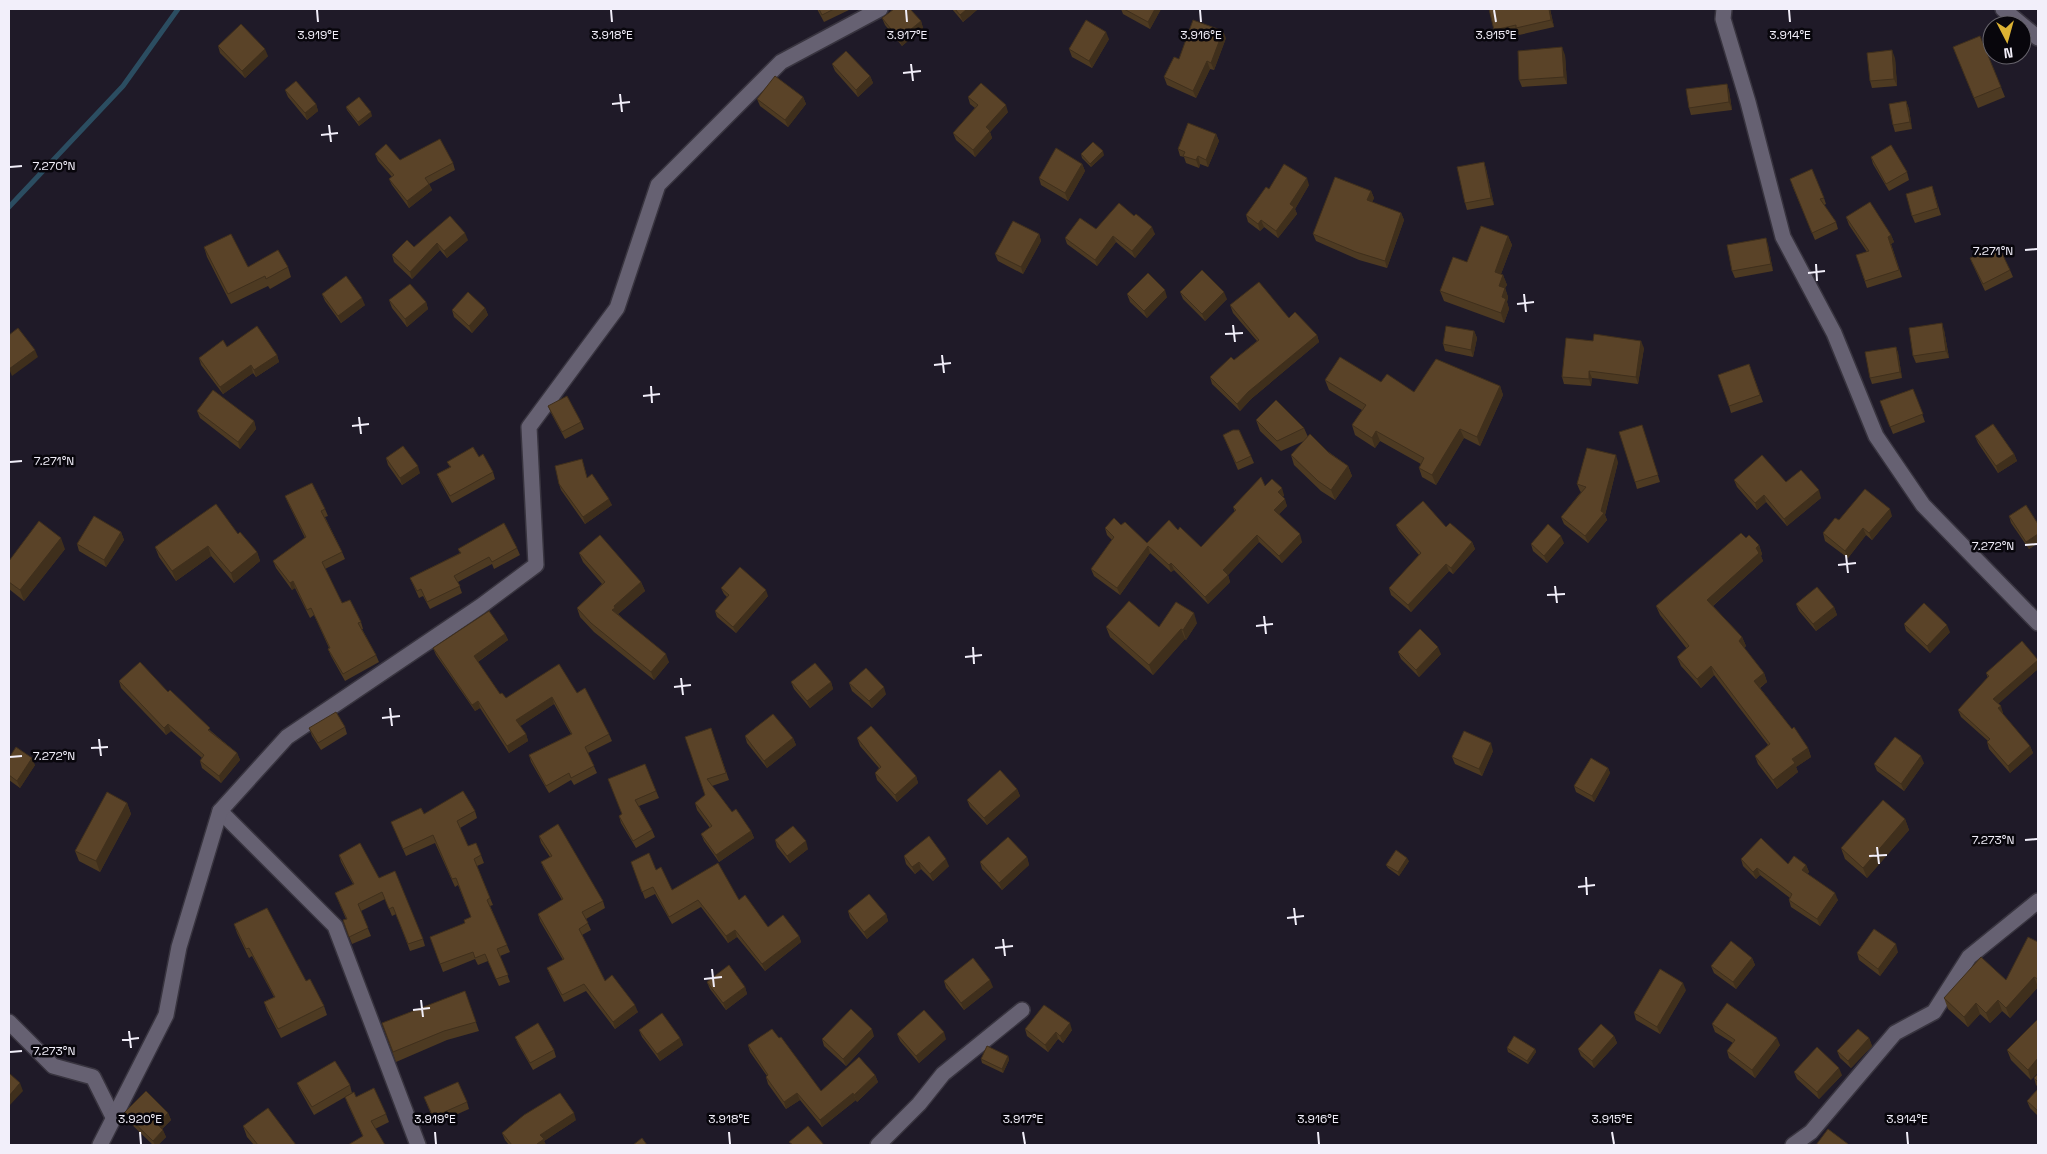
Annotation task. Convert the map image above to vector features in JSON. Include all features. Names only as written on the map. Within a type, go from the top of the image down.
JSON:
[{"type":"street","points":[[100,1145],[166,1015],[179,947],[220,811],[287,737],[481,606],[536,565],[529,427],[618,308],[658,185],[781,62],[880,9]]},
{"type":"street","points":[[1724,9],[1723,19],[1748,102],[1783,237],[1834,333],[1876,436],[1923,505],[2038,623]]},
{"type":"street","points":[[2003,9],[2038,38]]},
{"type":"street","points":[[220,811],[336,926],[418,1145]]},
{"type":"street","points":[[1793,1145],[1810,1132],[1895,1033],[1934,1012],[1969,957],[2038,901]]},
{"type":"street","points":[[878,1145],[919,1104],[943,1074],[1022,1010]]},
{"type":"street","points":[[9,1022],[52,1066],[93,1077],[114,1119]]},
{"type":"building","points":[[819,9],[834,9],[822,15]]},
{"type":"building","points":[[894,9],[910,9],[921,21],[899,39],[882,18]]},
{"type":"building","points":[[955,9],[967,9],[960,15]]},
{"type":"building","points":[[1124,9],[1155,9],[1148,22]]},
{"type":"building","points":[[1489,9],[1549,9],[1551,20],[1516,28],[1516,25],[1494,30]]},
{"type":"building","points":[[1086,20],[1106,32],[1089,61],[1069,49]]},
{"type":"building","points":[[1193,20],[1223,31],[1211,63],[1207,61],[1193,91],[1164,77],[1174,57],[1179,59]]},
{"type":"building","points":[[241,24],[265,49],[242,71],[218,46]]},
{"type":"building","points":[[1980,36],[1982,41],[1982,65],[1992,65],[2001,87],[1974,98],[1953,47]]},
{"type":"building","points":[[1562,47],[1564,77],[1519,80],[1518,51]]},
{"type":"building","points":[[1892,50],[1894,79],[1870,81],[1867,53]]},
{"type":"building","points":[[846,51],[870,76],[856,90],[832,64]]},
{"type":"building","points":[[775,76],[803,97],[785,120],[757,99]]},
{"type":"building","points":[[296,81],[316,104],[305,113],[285,90]]},
{"type":"building","points":[[981,83],[1006,105],[986,127],[990,131],[973,150],[953,133],[978,105],[968,97]]},
{"type":"building","points":[[1727,84],[1729,102],[1689,108],[1686,89]]},
{"type":"building","points":[[359,97],[371,112],[358,122],[346,107]]},
{"type":"building","points":[[1906,101],[1910,122],[1893,125],[1889,104]]},
{"type":"building","points":[[1188,123],[1216,134],[1206,160],[1198,156],[1196,160],[1183,156],[1185,152],[1178,149]]},
{"type":"building","points":[[440,139],[453,163],[425,178],[429,184],[407,201],[389,179],[394,175],[375,154],[386,144],[400,160]]},
{"type":"building","points":[[1093,142],[1103,151],[1090,164],[1081,154]]},
{"type":"building","points":[[1891,145],[1907,172],[1886,184],[1871,157]]},
{"type":"building","points":[[1056,148],[1082,164],[1065,193],[1039,178]]},
{"type":"building","points":[[1484,162],[1491,198],[1465,203],[1457,167]]},
{"type":"building","points":[[1284,164],[1307,178],[1290,204],[1294,207],[1276,231],[1261,220],[1258,224],[1246,215],[1266,187],[1269,189]]},
{"type":"building","points":[[1812,169],[1824,198],[1820,199],[1836,222],[1812,233],[1790,179]]},
{"type":"building","points":[[1335,177],[1371,191],[1367,200],[1401,213],[1385,261],[1356,252],[1313,234]]},
{"type":"building","points":[[1932,186],[1938,208],[1912,216],[1906,194]]},
{"type":"building","points":[[1870,202],[1891,235],[1888,237],[1899,270],[1865,281],[1856,255],[1869,251],[1846,217]]},
{"type":"building","points":[[1119,203],[1134,216],[1136,214],[1152,227],[1132,251],[1113,236],[1095,260],[1065,238],[1080,218],[1096,229]]},
{"type":"building","points":[[450,216],[465,233],[444,251],[437,243],[410,272],[392,255],[407,240],[414,247]]},
{"type":"building","points":[[1013,221],[1039,234],[1021,267],[995,254]]},
{"type":"building","points":[[1481,226],[1508,236],[1495,272],[1503,275],[1499,286],[1505,288],[1502,297],[1506,299],[1501,313],[1440,291],[1453,257],[1467,262]]},
{"type":"building","points":[[231,234],[248,267],[278,250],[288,267],[266,279],[265,276],[228,294],[204,247]]},
{"type":"building","points":[[1766,238],[1771,264],[1732,271],[1727,245]]},
{"type":"building","points":[[1998,245],[2010,270],[1983,284],[1970,258]]},
{"type":"building","points":[[1202,270],[1224,292],[1202,314],[1180,292]]},
{"type":"building","points":[[1148,273],[1165,290],[1144,311],[1127,294]]},
{"type":"building","points":[[346,276],[362,298],[338,316],[322,294]]},
{"type":"building","points":[[1259,282],[1289,318],[1295,312],[1317,335],[1248,392],[1237,404],[1210,377],[1231,357],[1234,360],[1259,340],[1230,305]]},
{"type":"building","points":[[410,284],[426,302],[405,319],[389,300]]},
{"type":"building","points":[[468,292],[485,308],[469,326],[452,310]]},
{"type":"building","points":[[1942,323],[1946,351],[1913,356],[1909,328]]},
{"type":"building","points":[[257,326],[277,355],[254,370],[251,365],[220,387],[199,358],[223,340],[227,347]]},
{"type":"building","points":[[1446,326],[1474,331],[1471,350],[1443,344]]},
{"type":"building","points":[[18,328],[35,350],[9,369],[9,335]]},
{"type":"building","points":[[1594,334],[1641,341],[1636,377],[1589,371],[1589,379],[1562,377],[1566,338],[1593,341]]},
{"type":"building","points":[[1896,347],[1900,372],[1870,378],[1865,352]]},
{"type":"building","points":[[1340,357],[1381,382],[1387,374],[1414,392],[1436,359],[1500,386],[1477,437],[1460,429],[1432,475],[1419,468],[1424,458],[1376,431],[1372,438],[1352,425],[1366,405],[1325,380]]},
{"type":"building","points":[[1749,364],[1760,395],[1729,406],[1718,375]]},
{"type":"building","points":[[1913,389],[1923,414],[1890,427],[1880,401]]},
{"type":"building","points":[[213,390],[254,421],[238,442],[197,411]]},
{"type":"building","points":[[567,396],[581,422],[562,432],[548,406]]},
{"type":"building","points":[[1276,400],[1304,428],[1277,441],[1256,420]]},
{"type":"building","points":[[1993,424],[2014,454],[1996,466],[1975,436]]},
{"type":"building","points":[[1642,425],[1658,475],[1635,482],[1619,432]]},
{"type":"building","points":[[1233,430],[1239,430],[1251,456],[1236,463],[1223,435]]},
{"type":"building","points":[[1310,434],[1329,453],[1348,466],[1331,490],[1318,481],[1291,455]]},
{"type":"building","points":[[403,446],[418,466],[400,478],[386,458]]},
{"type":"building","points":[[473,447],[479,457],[483,454],[493,472],[450,496],[437,474],[451,467],[447,462]]},
{"type":"building","points":[[1587,448],[1616,455],[1601,511],[1604,513],[1585,536],[1561,517],[1586,487],[1577,484]]},
{"type":"building","points":[[1762,455],[1786,482],[1801,470],[1819,490],[1784,519],[1764,495],[1755,503],[1734,480]]},
{"type":"building","points":[[582,459],[587,478],[592,474],[609,499],[583,517],[559,484],[555,466]]},
{"type":"building","points":[[1261,477],[1265,486],[1272,479],[1282,488],[1278,492],[1285,499],[1274,510],[1300,534],[1279,556],[1257,535],[1223,570],[1228,575],[1205,597],[1171,563],[1169,565],[1148,546],[1117,588],[1091,569],[1114,537],[1105,528],[1114,518],[1121,525],[1125,522],[1147,543],[1169,520],[1178,530],[1180,527],[1201,547],[1236,510],[1233,507]]},
{"type":"building","points":[[312,483],[325,509],[321,511],[342,552],[322,562],[342,603],[350,600],[361,622],[358,623],[376,655],[343,674],[328,649],[330,648],[311,608],[307,610],[293,581],[290,583],[273,561],[306,537],[285,496]]},
{"type":"building","points":[[1865,489],[1890,509],[1869,533],[1863,528],[1845,551],[1823,533],[1835,518],[1839,520]]},
{"type":"building","points":[[1423,501],[1446,527],[1450,523],[1472,542],[1451,568],[1446,564],[1408,605],[1389,588],[1421,553],[1396,525]]},
{"type":"building","points":[[216,504],[238,534],[240,532],[257,552],[231,573],[208,546],[172,571],[155,547]]},
{"type":"building","points":[[2026,505],[2038,524],[2038,534],[2026,542],[2009,516]]},
{"type":"building","points":[[94,516],[121,532],[104,560],[77,544]]},
{"type":"building","points":[[39,521],[61,538],[20,590],[9,582],[9,561]]},
{"type":"building","points":[[504,523],[517,548],[492,562],[489,557],[454,576],[460,586],[427,602],[421,589],[417,591],[410,578],[461,553],[458,549]]},
{"type":"building","points":[[1548,524],[1561,536],[1544,556],[1531,544]]},
{"type":"building","points":[[1741,533],[1746,538],[1749,535],[1759,545],[1756,548],[1759,553],[1707,600],[1742,637],[1739,641],[1764,673],[1754,681],[1792,729],[1794,727],[1808,748],[1792,759],[1795,763],[1773,780],[1755,756],[1770,744],[1711,666],[1697,679],[1677,657],[1689,646],[1656,606]]},
{"type":"building","points":[[600,535],[641,582],[612,610],[666,654],[651,672],[591,623],[577,608],[605,582],[579,553]]},
{"type":"building","points":[[740,567],[766,590],[733,627],[715,611],[729,595],[721,588]]},
{"type":"building","points":[[1817,587],[1834,607],[1813,624],[1796,604]]},
{"type":"building","points":[[1129,601],[1159,627],[1176,602],[1194,613],[1183,630],[1181,629],[1149,665],[1106,627]]},
{"type":"building","points":[[1924,603],[1947,625],[1927,646],[1904,624]]},
{"type":"building","points":[[489,611],[505,634],[474,656],[500,694],[502,693],[506,698],[559,664],[577,693],[585,688],[609,734],[585,747],[594,766],[571,778],[569,773],[546,786],[529,755],[572,734],[552,697],[516,720],[526,734],[507,746],[478,701],[472,705],[433,648]]},
{"type":"building","points":[[1420,629],[1438,647],[1416,670],[1398,652]]},
{"type":"building","points":[[2022,641],[2038,660],[1993,699],[2001,706],[1998,708],[2030,746],[2008,766],[1987,742],[1990,739],[1958,710],[1989,676],[1986,673]]},
{"type":"building","points":[[140,662],[168,692],[170,690],[210,728],[208,730],[237,753],[219,776],[200,761],[204,755],[168,724],[164,728],[119,681]]},
{"type":"building","points":[[815,663],[831,682],[807,701],[791,682]]},
{"type":"building","points":[[866,668],[884,687],[869,701],[849,683]]},
{"type":"building","points":[[336,712],[345,727],[318,743],[309,728]]},
{"type":"building","points":[[773,714],[793,738],[764,761],[745,736]]},
{"type":"building","points":[[871,726],[916,776],[895,795],[875,773],[881,767],[857,738]]},
{"type":"building","points":[[711,728],[726,773],[707,779],[732,812],[736,809],[751,831],[716,855],[701,834],[712,826],[695,803],[705,795],[685,737]]},
{"type":"building","points":[[1464,731],[1491,743],[1479,769],[1452,757]]},
{"type":"building","points":[[1895,737],[1921,756],[1901,784],[1874,764]]},
{"type":"building","points":[[16,747],[32,758],[17,781],[9,775],[9,758]]},
{"type":"building","points":[[1591,758],[1608,768],[1592,796],[1574,786]]},
{"type":"building","points":[[645,764],[656,791],[635,800],[652,830],[633,841],[619,816],[622,814],[608,779]]},
{"type":"building","points":[[1000,770],[1017,789],[984,818],[967,800]]},
{"type":"building","points":[[463,791],[475,811],[457,821],[468,846],[476,843],[481,855],[474,859],[490,898],[487,900],[507,945],[497,949],[508,975],[496,979],[485,954],[475,958],[473,952],[440,964],[430,937],[465,923],[464,920],[471,917],[456,878],[452,879],[433,835],[403,849],[391,822],[421,808],[424,814]]},
{"type":"building","points":[[107,792],[127,803],[96,861],[75,851]]},
{"type":"building","points":[[1883,800],[1905,819],[1863,868],[1841,848]]},
{"type":"building","points":[[558,824],[603,901],[582,912],[588,923],[579,929],[605,981],[612,975],[635,1005],[613,1022],[584,984],[562,995],[547,968],[564,959],[538,914],[563,899],[541,862],[552,856],[539,836]]},
{"type":"building","points":[[793,826],[806,841],[787,856],[775,840]]},
{"type":"building","points":[[929,836],[946,859],[930,874],[919,862],[912,867],[904,856]]},
{"type":"building","points":[[1008,837],[1027,857],[999,883],[980,862]]},
{"type":"building","points":[[1761,838],[1788,864],[1794,856],[1806,865],[1802,870],[1835,893],[1817,919],[1789,900],[1792,894],[1757,868],[1753,872],[1741,859]]},
{"type":"building","points":[[360,843],[379,878],[395,871],[423,939],[408,944],[393,907],[389,909],[382,892],[358,904],[368,928],[349,937],[343,920],[347,919],[335,893],[354,884],[339,855]]},
{"type":"building","points":[[1396,850],[1407,858],[1398,872],[1386,865]]},
{"type":"building","points":[[649,853],[656,870],[661,867],[672,890],[718,863],[739,900],[745,895],[768,927],[783,915],[799,936],[762,964],[735,930],[726,936],[698,900],[669,917],[653,887],[642,892],[631,862]]},
{"type":"building","points":[[869,894],[886,914],[864,932],[848,911]]},
{"type":"building","points":[[267,908],[306,981],[310,979],[324,1006],[278,1029],[264,1002],[275,997],[249,948],[246,949],[234,924]]},
{"type":"building","points":[[1874,929],[1896,944],[1878,969],[1857,953]]},
{"type":"building","points":[[2028,937],[2038,942],[2038,979],[2034,977],[2006,1008],[1998,1000],[1986,1013],[1976,1003],[1964,1017],[1944,998],[1981,957],[2006,980]]},
{"type":"building","points":[[1731,941],[1752,958],[1733,982],[1711,966]]},
{"type":"building","points":[[973,958],[990,980],[961,1003],[944,981]]},
{"type":"building","points":[[729,965],[745,987],[723,1003],[707,982]]},
{"type":"building","points":[[1660,969],[1683,983],[1657,1027],[1634,1013]]},
{"type":"building","points":[[465,991],[476,1022],[444,1031],[393,1052],[382,1023]]},
{"type":"building","points":[[1727,1003],[1777,1038],[1752,1070],[1727,1051],[1735,1040],[1712,1024]]},
{"type":"building","points":[[1044,1005],[1070,1023],[1060,1036],[1056,1032],[1045,1045],[1025,1029]]},
{"type":"building","points":[[851,1009],[872,1029],[843,1059],[822,1039]]},
{"type":"building","points":[[924,1010],[944,1032],[916,1056],[897,1034]]},
{"type":"building","points":[[662,1013],[680,1038],[657,1054],[639,1030]]},
{"type":"building","points":[[2038,1019],[2038,1058],[2028,1070],[2007,1050]]},
{"type":"building","points":[[538,1023],[554,1050],[530,1063],[515,1037]]},
{"type":"building","points":[[1601,1024],[1614,1036],[1592,1061],[1578,1049]]},
{"type":"building","points":[[772,1029],[779,1038],[781,1037],[821,1091],[859,1057],[875,1075],[854,1095],[853,1093],[820,1120],[797,1093],[784,1102],[766,1077],[768,1075],[748,1045]]},
{"type":"building","points":[[1858,1029],[1869,1038],[1848,1061],[1837,1051]]},
{"type":"building","points":[[1514,1036],[1535,1049],[1527,1061],[1507,1048]]},
{"type":"building","points":[[987,1046],[1008,1056],[1002,1069],[981,1059]]},
{"type":"building","points":[[1817,1047],[1839,1068],[1817,1092],[1794,1072]]},
{"type":"building","points":[[335,1061],[350,1085],[312,1107],[297,1083]]},
{"type":"building","points":[[9,1073],[20,1083],[9,1096]]},
{"type":"building","points":[[2038,1074],[2038,1082],[2034,1078]]},
{"type":"building","points":[[458,1082],[467,1102],[433,1117],[424,1097]]},
{"type":"building","points":[[374,1088],[386,1114],[371,1121],[385,1145],[348,1145],[363,1136],[345,1097],[354,1092],[356,1097]]},
{"type":"building","points":[[2038,1089],[2038,1111],[2027,1101]]},
{"type":"building","points":[[146,1091],[168,1113],[157,1124],[163,1130],[153,1141],[124,1113]]},
{"type":"building","points":[[560,1093],[574,1113],[540,1135],[544,1139],[538,1145],[512,1145],[502,1133],[524,1115]]},
{"type":"building","points":[[268,1108],[296,1145],[258,1145],[243,1126]]},
{"type":"building","points":[[808,1126],[824,1145],[793,1145],[789,1142]]},
{"type":"building","points":[[1828,1129],[1848,1144],[1816,1145]]},
{"type":"building","points":[[642,1138],[647,1145],[633,1145]]},
{"type":"waterway","points":[[9,207],[123,86],[178,9]]}]
